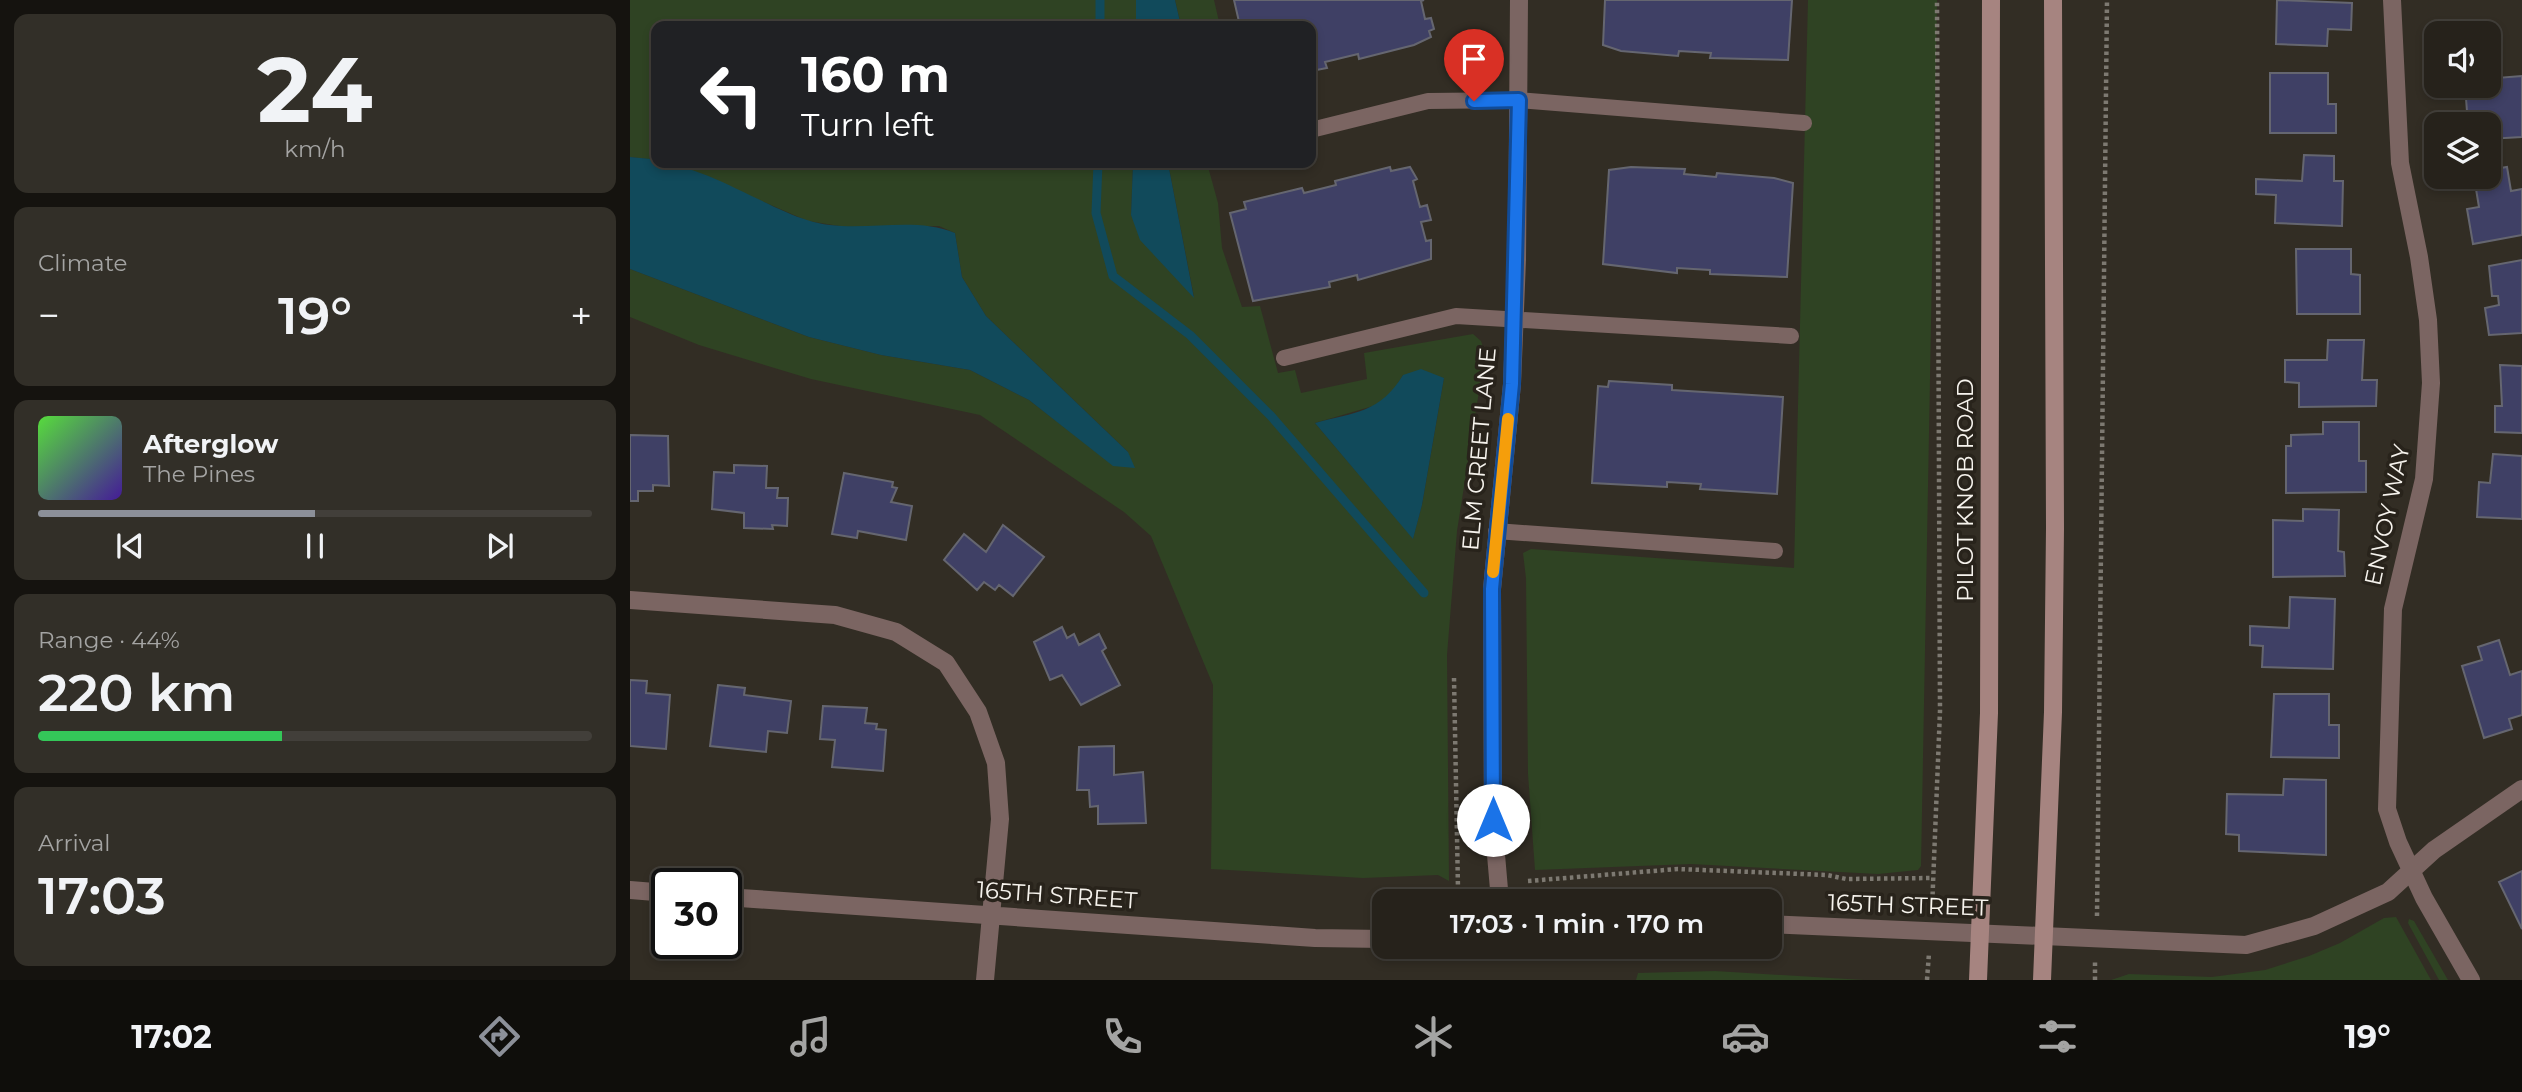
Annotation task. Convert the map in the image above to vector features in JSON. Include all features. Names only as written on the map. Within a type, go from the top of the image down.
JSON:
[{"type":"main road","name":"PILOT KNOB ROAD","points":[[1978,980],[1989,699],[1991,0]]},
{"type":"main road","points":[[2042,980],[2053,712],[2053,0]]},
{"type":"street","name":"ELM CREET LANE","points":[[1499,889],[1493,820],[1492,589],[1512,384],[1515,319],[1519,0]]},
{"type":"street","name":"ENVOY WAY","points":[[2392,0],[2400,163],[2420,257],[2431,351],[2430,413],[2424,479],[2393,609],[2386,769],[2387,809],[2398,842],[2471,980]]},
{"type":"street","points":[[630,600],[835,615],[897,632],[946,663],[978,712],[996,763],[1000,819],[985,980]]},
{"type":"street","name":"165TH STREET","points":[[1782,924],[2226,945],[2266,942],[2314,926],[2388,892],[2434,850],[2522,789]]},
{"type":"street","points":[[630,890],[651,892]]},
{"type":"street","name":"165TH STREET","points":[[742,898],[1315,938],[1372,939]]},
{"type":"lane","points":[[1316,129],[1428,101],[1519,100],[1804,123]]},
{"type":"lane","points":[[1284,358],[1457,316],[1791,336]]},
{"type":"lane","points":[[1496,531],[1775,551]]},
{"type":"path","points":[[1927,980],[1940,711],[1937,0]]},
{"type":"path","points":[[2095,980],[2103,528],[2107,0]]},
{"type":"path","points":[[1454,678],[1458,889]]},
{"type":"path","points":[[1528,881],[1678,869],[1846,878],[1933,878]]},
{"type":"green space","points":[[630,0],[1136,0],[1136,21],[651,21],[651,159],[630,157]]},
{"type":"green space","points":[[1175,0],[1214,0],[1219,21],[1180,21]]},
{"type":"green space","points":[[1808,0],[1937,0],[1921,866],[1918,870],[1878,874],[1691,864],[1535,870],[1528,774],[1526,578],[1523,553],[1531,549],[1794,568]]},
{"type":"green space","points":[[680,168],[1133,168],[1131,215],[1194,297],[1169,168],[1208,168],[1218,203],[1222,248],[1242,307],[1260,306],[1278,373],[1295,370],[1301,393],[1367,379],[1364,353],[1473,334],[1481,341],[1485,353],[1457,531],[1447,655],[1449,881],[1438,875],[1363,878],[1211,869],[1213,685],[1151,536],[1124,512],[980,415],[811,379],[699,345],[630,317],[630,269],[809,337],[881,355],[970,370],[1029,400],[1113,465],[1128,452],[986,316],[962,277],[955,233],[939,226],[852,228],[808,221]],"holes":[[[1403,375],[1444,378],[1422,505],[1413,538],[1315,423],[1373,406],[1390,397]]]},
{"type":"green space","points":[[2396,917],[2431,980],[2111,980],[2129,974],[2212,977],[2265,970],[2340,943],[2384,918]]},
{"type":"green space","points":[[2409,919],[2414,921],[2448,980],[2439,980],[2408,923]]},
{"type":"green space","points":[[1715,971],[1864,980],[1636,980],[1638,973]]},
{"type":"water","points":[[1136,0],[1175,0],[1180,21],[1136,21]]},
{"type":"water","points":[[630,157],[651,159],[651,168],[684,168],[712,177],[807,220],[844,226],[920,225],[955,233],[962,277],[986,316],[1128,452],[1135,468],[1113,466],[1029,400],[970,370],[881,355],[809,337],[630,269]]},
{"type":"water","points":[[1133,168],[1169,168],[1194,298],[1140,240],[1131,215]]},
{"type":"water","points":[[1421,369],[1444,378],[1422,505],[1413,539],[1315,423],[1376,404],[1394,388],[1403,375]]},
{"type":"building","points":[[1234,0],[1424,0],[1421,1],[1425,19],[1431,18],[1434,29],[1429,31],[1431,37],[1414,45],[1359,59],[1358,54],[1325,62],[1327,68],[1316,70],[1316,21],[1239,21]]},
{"type":"building","points":[[1605,0],[1792,0],[1788,60],[1710,58],[1711,53],[1679,51],[1678,56],[1621,51],[1603,45]]},
{"type":"building","points":[[2277,0],[2352,3],[2351,30],[2328,29],[2327,46],[2276,44]]},
{"type":"building","points":[[2270,73],[2328,73],[2328,104],[2336,104],[2336,133],[2270,133]]},
{"type":"building","points":[[2522,76],[2522,137],[2501,138],[2501,112],[2467,112],[2466,98],[2501,98],[2501,78]]},
{"type":"building","points":[[2304,155],[2334,156],[2334,181],[2343,181],[2342,226],[2275,223],[2276,195],[2256,194],[2256,179],[2302,181]]},
{"type":"building","points":[[1390,167],[1391,171],[1410,167],[1417,179],[1413,181],[1420,207],[1427,205],[1431,220],[1421,222],[1426,241],[1431,240],[1431,259],[1358,280],[1357,275],[1329,282],[1330,287],[1253,301],[1230,213],[1246,209],[1244,202],[1302,188],[1304,193],[1336,185],[1335,181]]},
{"type":"building","points":[[1631,167],[1685,169],[1684,174],[1716,177],[1717,173],[1774,178],[1793,183],[1787,277],[1710,274],[1710,270],[1677,268],[1677,273],[1603,264],[1609,170]]},
{"type":"building","points":[[2507,167],[2511,191],[2522,189],[2522,235],[2473,244],[2467,209],[2479,207],[2476,189],[2501,189],[2501,168]]},
{"type":"building","points":[[2296,249],[2351,249],[2351,274],[2360,275],[2360,314],[2297,314]]},
{"type":"building","points":[[2522,260],[2522,333],[2489,335],[2485,308],[2499,305],[2498,296],[2492,296],[2489,266]]},
{"type":"building","points":[[2328,340],[2364,340],[2362,380],[2377,380],[2376,406],[2299,407],[2299,383],[2285,382],[2285,360],[2327,360]]},
{"type":"building","points":[[2500,365],[2522,366],[2522,433],[2495,432],[2495,406],[2502,406]]},
{"type":"building","points":[[1609,381],[1672,385],[1672,390],[1783,397],[1777,494],[1700,489],[1701,484],[1667,482],[1667,487],[1592,483],[1598,386],[1608,387]]},
{"type":"building","points":[[2323,422],[2359,422],[2359,461],[2366,461],[2366,492],[2286,493],[2286,446],[2291,446],[2291,435],[2323,434]]},
{"type":"building","points":[[630,435],[668,436],[669,486],[653,485],[653,491],[638,491],[638,501],[630,501]]},
{"type":"building","points":[[2493,454],[2522,456],[2522,519],[2477,517],[2479,482],[2490,483]]},
{"type":"building","points":[[734,465],[767,466],[766,488],[778,488],[777,498],[788,498],[787,526],[772,525],[773,529],[744,528],[744,513],[712,509],[714,472],[734,473]]},
{"type":"building","points":[[844,473],[893,482],[892,487],[897,488],[891,502],[912,506],[906,540],[858,531],[857,538],[832,534]]},
{"type":"building","points":[[2303,509],[2339,510],[2338,551],[2344,552],[2345,576],[2273,577],[2273,520],[2303,521]]},
{"type":"building","points":[[1003,525],[1044,557],[1013,596],[999,585],[995,590],[984,582],[977,590],[944,560],[964,534],[986,552]]},
{"type":"building","points":[[2290,597],[2335,599],[2333,669],[2262,667],[2263,646],[2250,645],[2250,626],[2289,628]]},
{"type":"building","points":[[1062,627],[1067,638],[1074,634],[1079,645],[1099,634],[1106,648],[1102,651],[1120,685],[1081,705],[1062,675],[1050,680],[1034,642]]},
{"type":"building","points":[[2499,640],[2510,675],[2522,671],[2522,715],[2509,719],[2512,729],[2484,738],[2462,666],[2482,660],[2478,647]]},
{"type":"building","points":[[630,680],[647,681],[646,693],[670,695],[666,749],[630,746]]},
{"type":"building","points":[[718,685],[745,688],[744,695],[791,701],[787,733],[768,731],[766,752],[710,746]]},
{"type":"building","points":[[2274,694],[2329,694],[2329,725],[2339,725],[2339,758],[2271,757]]},
{"type":"building","points":[[823,706],[867,708],[865,723],[877,724],[876,729],[886,730],[883,771],[832,767],[835,740],[820,739]]},
{"type":"building","points":[[1114,746],[1114,775],[1143,772],[1146,823],[1098,824],[1098,806],[1090,807],[1089,790],[1077,790],[1079,747]]},
{"type":"building","points":[[2284,779],[2326,780],[2326,855],[2239,851],[2239,835],[2226,834],[2227,794],[2283,795]]},
{"type":"building","points":[[2522,871],[2522,929],[2499,882]]},
{"type":"waterway","points":[[1100,0],[1100,21]]},
{"type":"waterway","points":[[1098,168],[1096,213],[1113,276],[1190,335],[1271,416],[1424,593]]},
{"type":"slow traffic","points":[[1493,572],[1508,419]]},
{"type":"route","points":[[1474,101],[1519,100],[1512,384],[1492,589],[1493,820]]}]
